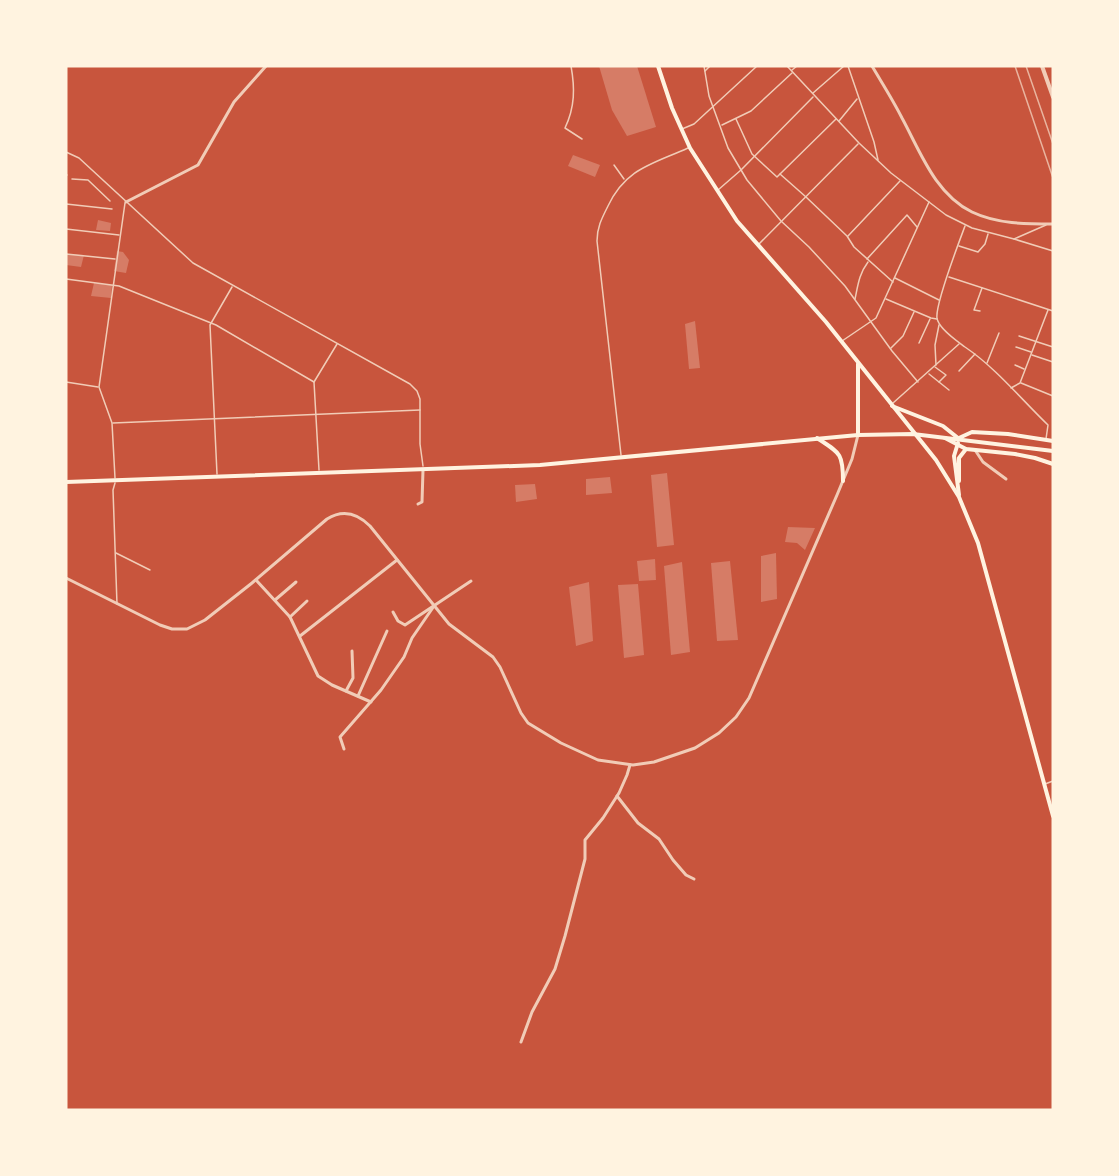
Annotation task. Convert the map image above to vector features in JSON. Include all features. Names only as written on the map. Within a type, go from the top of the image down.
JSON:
[{"type":"main road","points":[[658,66],[672,108],[690,148],[737,221],[841,342],[936,460],[959,497],[978,543],[1053,816]]},
{"type":"main road","points":[[858,364],[858,435]]},
{"type":"main road","points":[[890,405],[943,426],[960,438]]},
{"type":"main road","points":[[959,497],[954,456],[960,438],[972,432],[1008,434],[1053,441]]},
{"type":"main road","points":[[66,482],[540,465],[858,435],[913,434],[1053,451]]},
{"type":"main road","points":[[942,437],[966,448],[1015,454],[1053,464]]},
{"type":"main road","points":[[816,438],[840,454],[843,462],[843,481]]},
{"type":"main road","points":[[959,497],[959,458],[966,448]]},
{"type":"street","points":[[126,202],[198,165],[234,102],[266,66]]},
{"type":"street","points":[[872,66],[925,163],[952,198],[964,208],[982,216],[1011,223],[1053,224]]},
{"type":"street","points":[[1042,66],[1053,97]]},
{"type":"street","points":[[66,578],[160,625],[172,629],[187,629],[205,620],[327,519],[342,512],[354,515],[364,521],[449,624],[493,657],[528,723],[561,743],[598,760],[630,765],[654,762],[694,748],[719,733],[736,717],[758,680],[843,481],[858,435]]},
{"type":"street","points":[[975,450],[983,462],[1006,479]]},
{"type":"street","points":[[418,504],[422,502],[423,470]]},
{"type":"street","points":[[300,636],[397,560]]},
{"type":"street","points":[[256,579],[290,617],[318,676],[371,702]]},
{"type":"street","points":[[393,612],[398,621],[405,625],[471,581]]},
{"type":"street","points":[[274,600],[296,582]]},
{"type":"street","points":[[290,617],[307,602]]},
{"type":"street","points":[[344,749],[340,737],[371,702],[404,657],[412,638],[434,606]]},
{"type":"street","points":[[358,696],[387,631]]},
{"type":"street","points":[[346,691],[352,678],[352,651]]},
{"type":"street","points":[[521,1042],[532,1012],[555,969],[585,860],[585,840],[617,796],[630,765]]},
{"type":"street","points":[[617,796],[638,823],[659,839],[686,875],[694,879]]},
{"type":"lane","points":[[571,66],[573,104],[565,128],[582,139]]},
{"type":"lane","points":[[704,66],[713,108],[728,148],[741,170],[760,198],[831,271],[918,382]]},
{"type":"lane","points":[[704,72],[710,66]]},
{"type":"lane","points":[[681,130],[694,124],[757,66]]},
{"type":"lane","points":[[787,66],[859,143],[929,202],[965,226],[1053,251]]},
{"type":"lane","points":[[721,126],[751,111],[796,66]]},
{"type":"lane","points":[[717,190],[741,170],[813,95],[846,66],[874,142],[878,161]]},
{"type":"lane","points":[[839,122],[858,99]]},
{"type":"lane","points":[[736,119],[749,148],[777,177],[836,119]]},
{"type":"lane","points":[[757,246],[859,143]]},
{"type":"lane","points":[[622,456],[597,232],[613,194],[625,180],[637,171],[690,148]]},
{"type":"lane","points":[[66,153],[79,158],[186,258],[411,384],[420,399],[420,444],[423,470]]},
{"type":"lane","points":[[614,165],[625,180]]},
{"type":"lane","points":[[780,174],[847,236],[854,248],[892,282]]},
{"type":"lane","points":[[72,179],[88,180],[110,201]]},
{"type":"lane","points":[[847,236],[901,180]]},
{"type":"lane","points":[[117,604],[112,423],[99,387],[112,285],[126,202]]},
{"type":"lane","points":[[841,342],[876,318],[929,202]]},
{"type":"lane","points":[[66,204],[112,209]]},
{"type":"lane","points":[[855,300],[859,276],[868,260],[907,215],[917,228]]},
{"type":"lane","points":[[1014,239],[1048,224]]},
{"type":"lane","points":[[965,226],[940,300],[937,319],[939,324],[959,343],[987,364],[1048,426],[1046,439]]},
{"type":"lane","points":[[66,229],[120,235]]},
{"type":"lane","points":[[958,246],[978,252],[988,233]]},
{"type":"lane","points":[[66,254],[116,259]]},
{"type":"lane","points":[[948,277],[1053,311]]},
{"type":"lane","points":[[895,278],[940,300]]},
{"type":"lane","points":[[66,279],[112,285],[216,325],[314,382]]},
{"type":"lane","points":[[217,478],[211,324],[233,285]]},
{"type":"lane","points":[[980,311],[974,309],[982,288]]},
{"type":"lane","points":[[885,298],[937,319]]},
{"type":"lane","points":[[1010,388],[1020,383],[1048,309]]},
{"type":"lane","points":[[890,348],[903,336],[915,312]]},
{"type":"lane","points":[[919,343],[931,318]]},
{"type":"lane","points":[[935,366],[939,324]]},
{"type":"lane","points":[[987,364],[999,333]]},
{"type":"lane","points":[[1019,336],[1053,347]]},
{"type":"lane","points":[[320,474],[314,382],[337,343]]},
{"type":"lane","points":[[890,405],[959,343]]},
{"type":"lane","points":[[1016,347],[1053,362]]},
{"type":"lane","points":[[959,371],[975,354]]},
{"type":"lane","points":[[1015,365],[1025,370]]},
{"type":"lane","points":[[935,366],[946,375],[939,382]]},
{"type":"lane","points":[[928,373],[949,390]]},
{"type":"lane","points":[[66,382],[99,387]]},
{"type":"lane","points":[[1020,383],[1053,396]]},
{"type":"lane","points":[[112,423],[420,410]]},
{"type":"lane","points":[[1047,428],[1053,427]]},
{"type":"lane","points":[[115,553],[150,570]]},
{"type":"lane","points":[[1044,784],[1053,781]]},
{"type":"building","points":[[599,66],[637,66],[656,127],[627,136],[612,110]]},
{"type":"building","points":[[573,155],[600,165],[595,177],[568,166]]},
{"type":"building","points":[[98,220],[111,223],[110,231],[96,230]]},
{"type":"building","points":[[117,251],[123,252],[129,260],[126,273],[114,271]]},
{"type":"building","points":[[66,254],[84,255],[81,267],[66,265]]},
{"type":"building","points":[[94,283],[112,285],[111,298],[91,296]]},
{"type":"building","points":[[695,321],[700,368],[689,369],[685,324]]},
{"type":"building","points":[[667,473],[674,545],[657,547],[651,475]]},
{"type":"building","points":[[610,477],[612,493],[586,495],[586,479]]},
{"type":"building","points":[[535,484],[537,499],[516,502],[515,485]]},
{"type":"building","points":[[788,527],[815,528],[805,550],[797,543],[785,542]]},
{"type":"building","points":[[776,553],[777,599],[761,602],[761,556]]},
{"type":"building","points":[[655,559],[656,580],[639,581],[637,561]]},
{"type":"building","points":[[730,561],[738,640],[717,641],[711,563]]},
{"type":"building","points":[[682,562],[690,652],[671,655],[664,566]]},
{"type":"building","points":[[589,582],[593,641],[576,646],[569,587]]},
{"type":"building","points":[[638,584],[644,655],[624,658],[618,585]]},
{"type":"railway","points":[[1015,66],[1053,178]]},
{"type":"railway","points":[[1026,66],[1053,144]]}]
